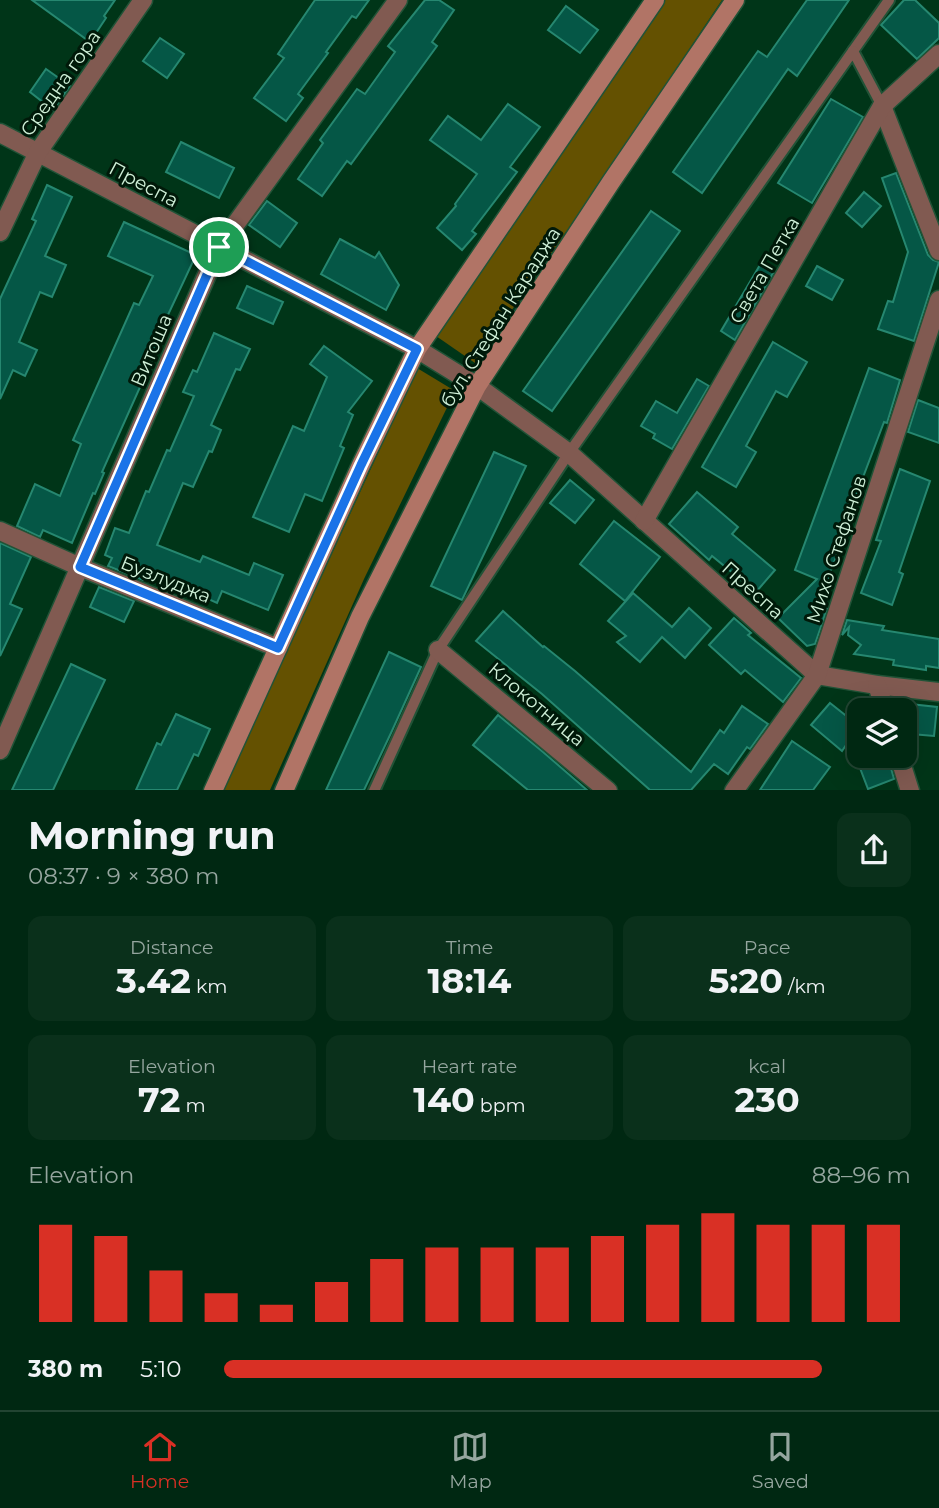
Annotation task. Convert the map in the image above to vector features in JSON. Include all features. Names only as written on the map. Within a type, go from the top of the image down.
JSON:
[{"type":"street","name":"Средна гора","points":[[0,232],[38,152],[143,0]]},
{"type":"street","name":"Витоша","points":[[0,750],[219,247],[398,0]]},
{"type":"street","points":[[213,790],[361,465],[417,349],[655,0]]},
{"type":"street","name":"бул. Стефан Караджа","points":[[284,790],[360,617],[477,386],[735,0]]},
{"type":"street","name":"Света Петка","points":[[644,521],[882,106],[939,54]]},
{"type":"street","points":[[882,106],[939,251]]},
{"type":"street","name":"Преспа","points":[[0,133],[417,349],[477,386],[569,453],[817,675]]},
{"type":"street","name":"Михо Стефанов","points":[[734,790],[817,675],[939,300]]},
{"type":"street","name":"Бузлуджа","points":[[0,531],[80,567],[278,648]]},
{"type":"street","name":"Клокотница","points":[[438,650],[608,790]]},
{"type":"street","points":[[817,675],[939,692]]},
{"type":"street","points":[[877,685],[881,698]]},
{"type":"street","points":[[903,768],[909,790]]},
{"type":"lane","points":[[374,790],[438,650],[569,453],[889,0]]},
{"type":"lane","points":[[853,51],[882,106]]},
{"type":"shaded area","points":[[665,0],[722,0],[475,363],[436,336]]},
{"type":"shaded area","points":[[417,368],[455,391],[364,579],[270,790],[223,790]]},
{"type":"building","points":[[32,0],[115,0],[90,42]]},
{"type":"building","points":[[315,0],[369,0],[356,18],[352,16],[326,52],[328,53],[298,94],[303,98],[286,121],[254,98],[284,58],[278,54]]},
{"type":"building","points":[[425,0],[439,0],[454,10],[432,42],[437,46],[351,164],[347,161],[322,196],[298,179],[323,143],[320,140],[357,89],[365,94],[395,52],[388,46]]},
{"type":"building","points":[[807,0],[849,0],[797,76],[788,69],[702,193],[673,172],[758,51],[767,57]]},
{"type":"building","points":[[904,0],[915,0],[939,23],[939,38],[917,59],[881,25]]},
{"type":"building","points":[[566,6],[598,30],[580,53],[548,30]]},
{"type":"building","points":[[160,38],[184,54],[167,78],[143,61]]},
{"type":"building","points":[[46,69],[70,86],[53,110],[30,92]]},
{"type":"building","points":[[831,99],[863,117],[812,203],[778,183]]},
{"type":"building","points":[[508,104],[540,127],[510,167],[517,172],[472,231],[476,234],[462,250],[437,228],[456,206],[477,174],[430,140],[448,116],[481,140]]},
{"type":"building","points":[[181,142],[234,168],[219,198],[166,172]]},
{"type":"building","points":[[896,173],[928,255],[939,262],[914,341],[878,329],[888,301],[893,302],[908,252],[882,178]]},
{"type":"building","points":[[47,185],[72,197],[45,256],[66,265],[52,297],[40,292],[19,342],[37,350],[25,376],[13,370],[0,399],[0,299],[36,221],[32,219]]},
{"type":"building","points":[[864,192],[881,206],[862,227],[846,213]]},
{"type":"building","points":[[267,201],[297,223],[280,247],[249,225]]},
{"type":"building","points":[[651,211],[680,231],[552,411],[523,391]]},
{"type":"building","points":[[124,222],[196,255],[167,317],[170,318],[72,543],[43,530],[40,537],[17,526],[35,484],[60,496],[81,444],[73,440],[134,303],[139,305],[153,276],[108,256]]},
{"type":"building","points":[[340,239],[375,258],[379,252],[399,285],[386,310],[321,274]]},
{"type":"building","points":[[760,265],[773,273],[735,340],[721,331]]},
{"type":"building","points":[[817,266],[843,280],[832,300],[806,286]]},
{"type":"building","points":[[247,286],[283,302],[273,324],[237,308]]},
{"type":"building","points":[[214,333],[250,349],[240,370],[236,369],[211,425],[221,430],[212,452],[209,451],[193,487],[183,483],[157,545],[200,562],[203,556],[249,575],[254,563],[283,575],[268,610],[222,591],[217,603],[147,571],[143,580],[108,566],[112,558],[105,555],[115,528],[129,533],[146,491],[149,492],[167,450],[170,451],[194,396],[183,392],[193,370],[197,372]]},
{"type":"building","points":[[773,342],[807,362],[787,397],[776,391],[746,446],[756,452],[736,487],[702,467]]},
{"type":"building","points":[[324,346],[372,381],[348,412],[353,415],[340,446],[344,448],[322,501],[305,494],[289,532],[253,517],[293,426],[304,431],[327,377],[310,364]]},
{"type":"building","points":[[869,368],[900,380],[887,423],[884,422],[817,606],[827,609],[815,644],[807,646],[778,618],[817,579],[795,570]]},
{"type":"building","points":[[697,379],[709,386],[672,449],[653,438],[655,434],[641,426],[656,401],[677,413]]},
{"type":"building","points":[[918,400],[939,408],[939,443],[908,432]]},
{"type":"building","points":[[494,452],[526,466],[462,600],[431,586]]},
{"type":"building","points":[[900,469],[930,481],[899,572],[903,574],[892,605],[861,593],[881,541],[876,540]]},
{"type":"building","points":[[570,480],[594,500],[575,523],[550,503]]},
{"type":"building","points":[[697,492],[738,527],[732,534],[775,570],[756,592],[712,556],[709,560],[669,524]]},
{"type":"building","points":[[614,521],[660,557],[625,601],[580,564]]},
{"type":"building","points":[[0,543],[31,557],[10,604],[22,609],[0,656]]},
{"type":"building","points":[[99,587],[134,601],[124,622],[90,607]]},
{"type":"building","points":[[633,593],[672,627],[689,608],[711,628],[685,658],[662,637],[640,662],[617,642],[626,636],[608,621]]},
{"type":"building","points":[[503,611],[691,772],[720,730],[724,733],[742,706],[768,724],[728,774],[714,764],[691,790],[650,790],[542,694],[476,641]]},
{"type":"building","points":[[734,618],[751,633],[748,635],[801,678],[783,702],[745,670],[741,674],[709,645]]},
{"type":"building","points":[[847,620],[884,626],[882,630],[939,639],[939,668],[926,666],[926,670],[893,665],[894,660],[854,654],[861,645],[848,635],[849,627],[842,635]]},
{"type":"building","points":[[389,652],[421,667],[391,733],[364,790],[326,790]]},
{"type":"building","points":[[71,664],[105,680],[53,790],[12,790]]},
{"type":"building","points":[[830,703],[847,716],[847,744],[842,751],[811,725]]},
{"type":"building","points":[[917,705],[937,707],[934,736],[917,735]]},
{"type":"building","points":[[176,714],[210,729],[198,756],[194,754],[177,790],[136,790],[157,743],[161,745]]},
{"type":"building","points":[[498,715],[587,790],[528,790],[473,745]]},
{"type":"building","points":[[792,741],[830,767],[813,790],[760,790]]},
{"type":"building","points":[[860,768],[891,768],[894,779],[868,789]]},
{"type":"route","points":[[219,247],[417,349],[278,648],[80,567],[219,247]]}]
